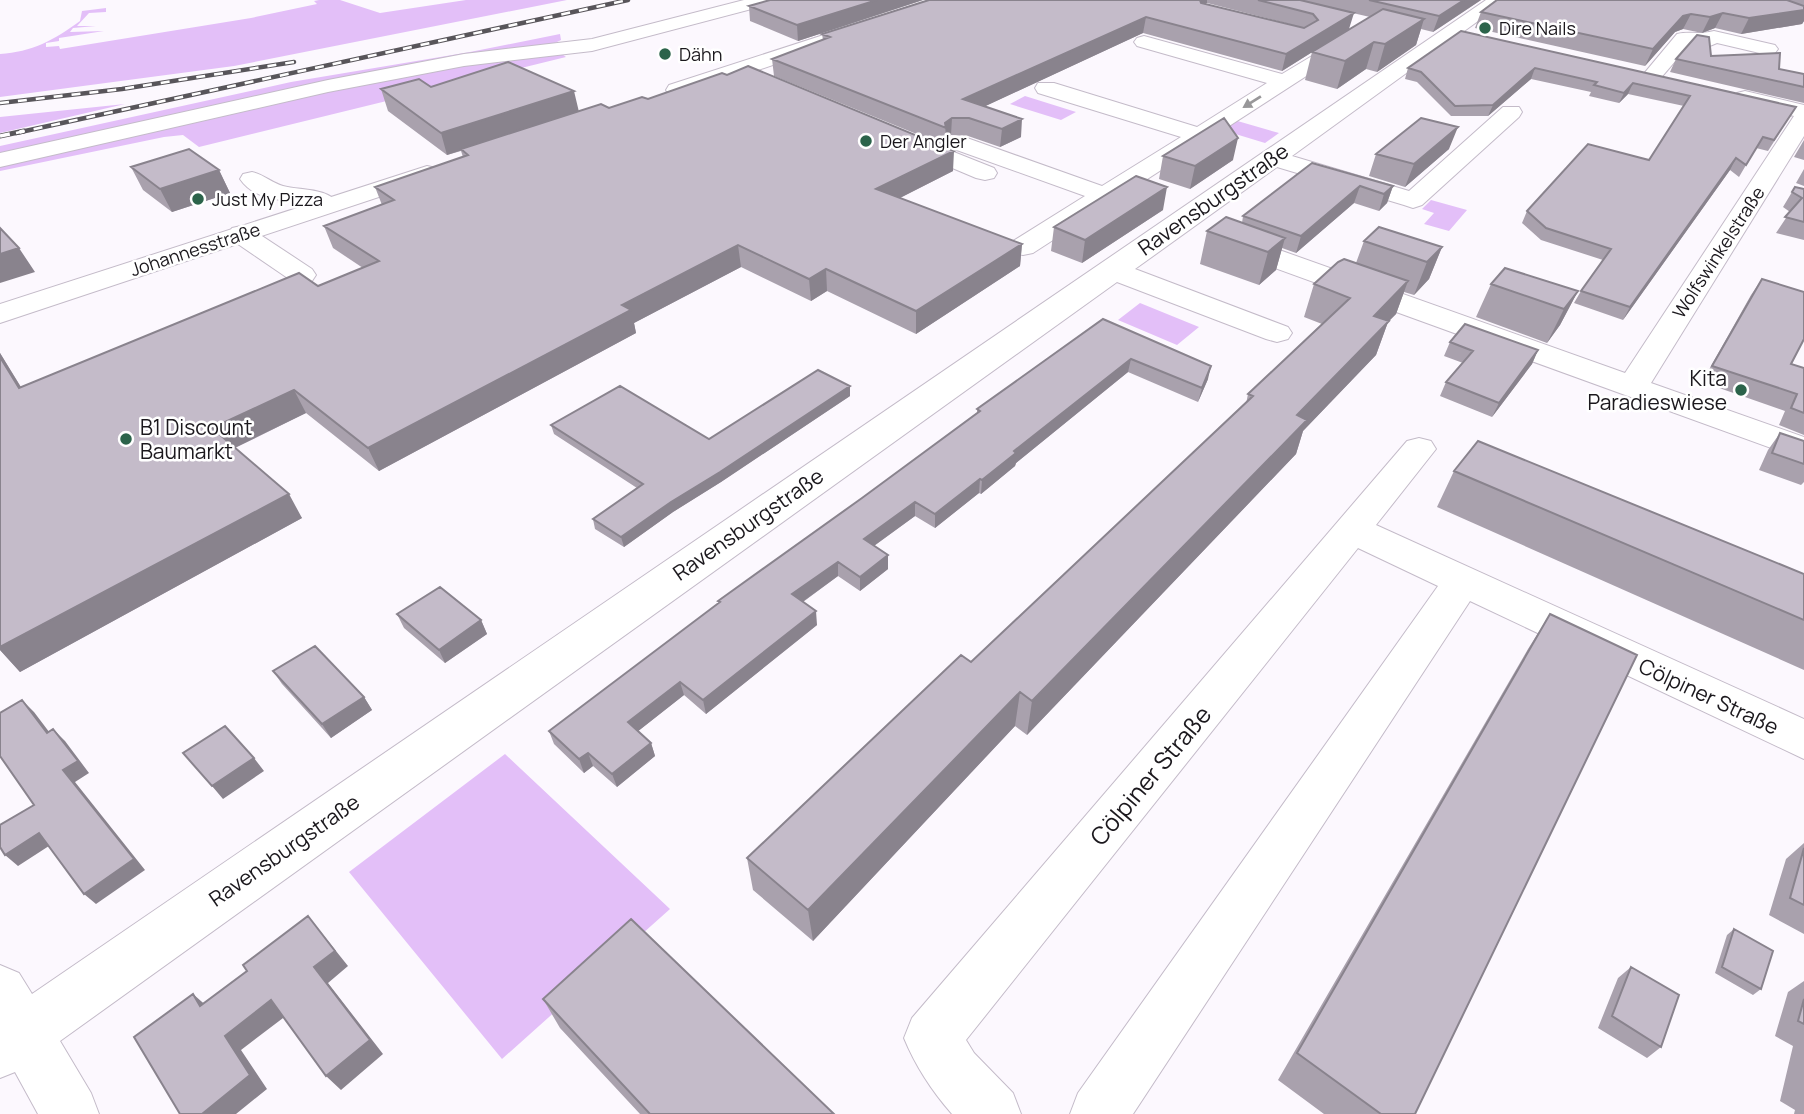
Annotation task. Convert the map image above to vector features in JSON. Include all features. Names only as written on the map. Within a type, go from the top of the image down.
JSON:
[{"type":"street","points":[[0,160],[355,81],[464,61],[592,45],[765,0]]},
{"type":"street","name":"Ravensburgstraße","points":[[7,1026],[1112,270],[1188,209],[1272,158],[1498,0]]},
{"type":"street","points":[[1023,247],[1340,46],[1360,23]]},
{"type":"street","points":[[659,96],[857,30]]},
{"type":"street","points":[[1416,36],[1476,36]]},
{"type":"street","points":[[1652,76],[1684,38],[1705,42],[1714,37],[1768,49]]},
{"type":"street","points":[[1314,39],[1340,46]]},
{"type":"street","points":[[1144,42],[1285,81]]},
{"type":"street","points":[[737,70],[761,80]]},
{"type":"street","points":[[1626,71],[1677,82]]},
{"type":"street","points":[[1046,88],[1200,135]]},
{"type":"street","points":[[1728,94],[1804,112]]},
{"type":"street","points":[[1272,158],[1413,200],[1511,112]]},
{"type":"street","name":"Wolfswinkelstraße","points":[[1632,387],[1732,227],[1774,188],[1804,118]]},
{"type":"street","points":[[885,132],[985,173]]},
{"type":"street","points":[[954,141],[1105,195]]},
{"type":"street","name":"Johannesstraße","points":[[0,314],[451,164]]},
{"type":"street","points":[[252,179],[272,192],[314,198],[327,205]]},
{"type":"street","points":[[1129,180],[1154,188]]},
{"type":"street","points":[[1188,209],[1632,387],[1804,449]]},
{"type":"street","points":[[241,234],[302,275]]},
{"type":"street","points":[[1112,270],[1277,333]]},
{"type":"street","points":[[1353,530],[1419,449]]},
{"type":"street","name":"Cölpiner Straße","points":[[992,1114],[954,1073],[932,1038],[1353,530],[1804,740]]},
{"type":"street","points":[[1099,1114],[1463,580]]},
{"type":"street","points":[[7,1026],[70,1114]]},
{"type":"shaded area","points":[[340,0],[380,13],[466,0],[567,0],[234,66],[0,97],[0,54],[33,48],[52,39],[80,21],[82,11],[106,8],[106,12],[89,13],[77,26],[96,26],[73,28],[70,32],[104,31],[59,38],[59,41],[46,43],[46,47],[59,46],[60,49],[251,18],[317,4],[314,1]]},
{"type":"shaded area","points":[[560,34],[561,40],[555,43],[555,46],[0,154],[0,146],[291,82]]},
{"type":"shaded area","points":[[555,49],[566,57],[199,147],[183,135],[164,137],[0,171],[0,166],[335,87]]},
{"type":"shaded area","points":[[1025,96],[1076,112],[1061,120],[1010,104]]},
{"type":"shaded area","points":[[125,104],[0,133],[0,117]]},
{"type":"shaded area","points":[[1234,120],[1279,133],[1265,143],[1219,129]]},
{"type":"shaded area","points":[[1431,200],[1467,210],[1449,231],[1424,224],[1434,213],[1422,209]]},
{"type":"shaded area","points":[[1140,303],[1199,327],[1177,345],[1118,320]]},
{"type":"shaded area","points":[[505,754],[670,909],[502,1059],[349,872]]},
{"type":"building","points":[[770,0],[877,0],[797,25],[749,6]]},
{"type":"building","points":[[929,0],[1200,0],[1201,3],[1304,28],[1318,20],[1313,14],[1258,0],[1300,0],[1354,13],[1286,54],[1146,17],[963,99],[1022,119],[1002,129],[969,118],[952,118],[945,123],[946,128],[772,59],[830,37],[822,34]]},
{"type":"building","points":[[1369,0],[1464,0],[1439,16]]},
{"type":"building","points":[[1497,0],[1787,0],[1804,6],[1804,10],[1749,18],[1723,13],[1710,17],[1691,14],[1683,16],[1653,49],[1481,12]]},
{"type":"building","points":[[1383,9],[1424,19],[1385,44],[1374,42],[1345,61],[1312,52]]},
{"type":"building","points":[[1461,31],[1796,107],[1774,140],[1763,137],[1746,165],[1736,158],[1630,307],[1581,291],[1611,249],[1546,228],[1527,211],[1588,144],[1649,160],[1690,96],[1633,83],[1624,93],[1594,85],[1597,82],[1535,68],[1493,105],[1455,106],[1421,72],[1408,68]]},
{"type":"building","points":[[1697,35],[1709,37],[1711,56],[1780,53],[1779,69],[1804,74],[1804,87],[1676,59]]},
{"type":"building","points":[[508,62],[574,91],[441,133],[381,89],[419,79],[431,87]]},
{"type":"building","points":[[748,66],[954,151],[876,189],[1022,244],[916,311],[826,269],[809,279],[738,245],[622,305],[631,310],[368,448],[294,390],[212,428],[289,494],[0,647],[0,357],[19,388],[299,273],[318,286],[379,261],[324,226],[394,200],[375,187],[468,155],[461,149],[601,104],[609,108],[642,97],[648,99]]},
{"type":"building","points":[[1224,118],[1238,138],[1195,166],[1163,156]]},
{"type":"building","points":[[1421,118],[1458,127],[1414,164],[1376,154]]},
{"type":"building","points":[[189,149],[219,170],[160,189],[131,167]]},
{"type":"building","points":[[1312,163],[1393,186],[1384,194],[1360,186],[1301,236],[1243,216]]},
{"type":"building","points":[[1136,176],[1167,187],[1085,240],[1054,227]]},
{"type":"building","points":[[1795,187],[1804,189],[1804,222],[1785,217],[1802,198],[1792,192]]},
{"type":"building","points":[[1226,217],[1285,238],[1268,252],[1207,231]]},
{"type":"building","points":[[1379,227],[1442,247],[1427,262],[1364,241]]},
{"type":"building","points":[[0,228],[19,248],[0,254]]},
{"type":"building","points":[[1344,259],[1408,281],[1374,316],[1389,321],[1297,415],[1307,420],[1032,701],[1020,692],[808,910],[747,858],[961,655],[971,662],[1253,396],[1248,394],[1350,298],[1314,284]]},
{"type":"building","points":[[1505,268],[1578,291],[1564,309],[1491,284]]},
{"type":"building","points":[[1762,279],[1804,292],[1804,339],[1791,364],[1804,368],[1804,413],[1791,408],[1797,394],[1712,366]]},
{"type":"building","points":[[1103,319],[1211,366],[1202,388],[1131,359],[1014,451],[1016,453],[982,480],[935,514],[915,502],[864,539],[888,555],[860,577],[838,562],[792,594],[816,611],[703,700],[680,682],[628,722],[651,743],[612,774],[588,753],[579,759],[549,731],[720,602],[718,601]]},
{"type":"building","points":[[1465,324],[1538,350],[1499,403],[1446,382],[1473,351],[1450,342]]},
{"type":"building","points":[[818,370],[850,386],[621,537],[593,519],[643,484],[551,425],[620,386],[709,439]]},
{"type":"building","points":[[1780,433],[1804,441],[1804,464],[1772,453]]},
{"type":"building","points":[[1478,441],[1804,574],[1804,620],[1454,471]]},
{"type":"building","points":[[440,587],[481,620],[439,650],[397,614]]},
{"type":"building","points":[[1550,614],[1637,655],[1415,1114],[1381,1114],[1297,1053]]},
{"type":"building","points":[[315,646],[364,697],[322,724],[273,671]]},
{"type":"building","points":[[22,700],[47,733],[53,729],[78,761],[63,770],[134,859],[84,894],[39,833],[5,855],[0,847],[0,825],[34,805],[0,756],[0,713]]},
{"type":"building","points":[[225,726],[254,758],[212,786],[183,753]]},
{"type":"building","points":[[1804,848],[1804,905],[1790,898]]},
{"type":"building","points":[[308,916],[335,951],[314,967],[370,1040],[326,1076],[271,1000],[225,1036],[250,1075],[202,1114],[180,1114],[134,1037],[193,994],[200,1006],[247,971],[243,965]]},
{"type":"building","points":[[631,919],[834,1114],[650,1114],[543,999]]},
{"type":"building","points":[[1734,929],[1773,951],[1761,989],[1722,967]]},
{"type":"building","points":[[1631,967],[1679,995],[1661,1047],[1612,1016]]},
{"type":"building","points":[[1804,999],[1804,1024],[1798,1021]]},
{"type":"railway","points":[[16,133],[628,0]]},
{"type":"railway","points":[[0,103],[122,89],[294,62]]},
{"type":"railway","points":[[0,136],[24,131]]},
{"type":"place","name":"Dire Nails","points":[[1485,28]]},
{"type":"place","name":"Dähn","points":[[665,54]]},
{"type":"place","name":"Der Angler","points":[[866,141]]},
{"type":"place","name":"Just My Pizza","points":[[198,199]]},
{"type":"place","name":"Kita Paradieswiese","points":[[1741,390]]},
{"type":"place","name":"B1 Discount Baumarkt","points":[[126,439]]}]
